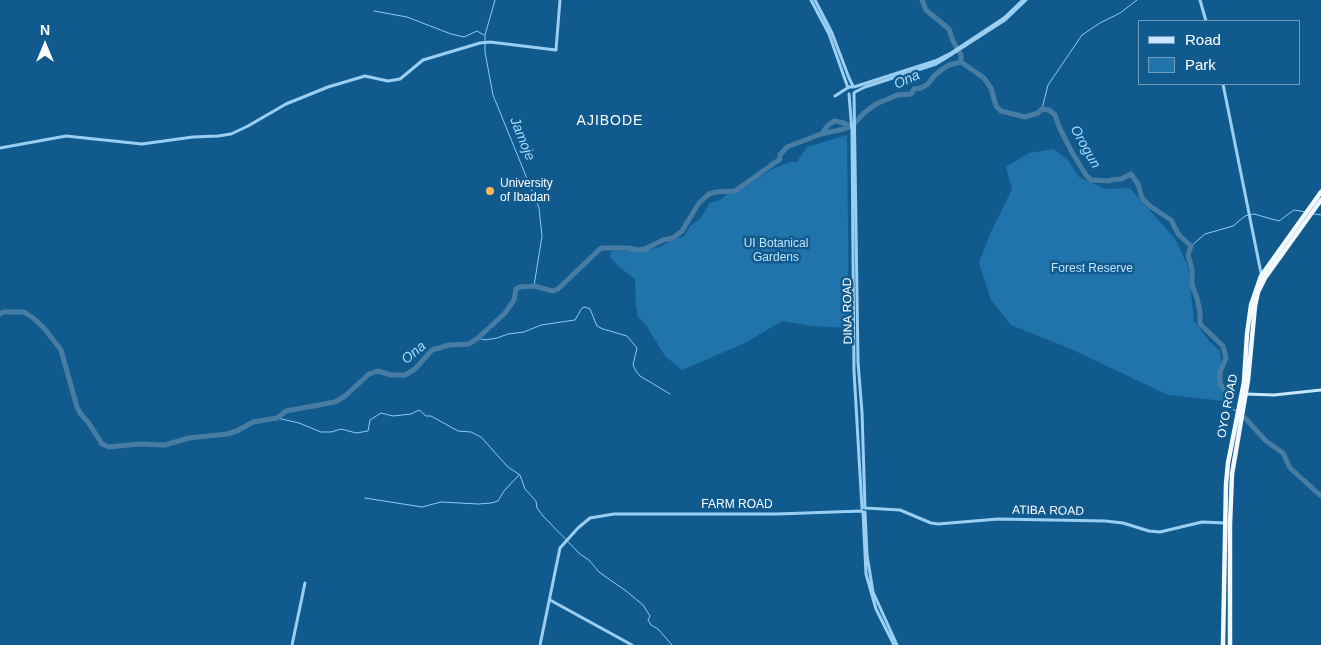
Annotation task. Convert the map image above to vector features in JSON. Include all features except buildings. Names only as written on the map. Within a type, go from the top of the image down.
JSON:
[{"type":"highway","name":"OYO ROAD","points":[[1310,210],[1321,192]]},
{"type":"highway","name":"OYO ROAD","points":[[1223,645],[1225,523],[1229,474],[1244,393],[1249,314],[1253,296],[1263,276],[1305,216],[1321,200]]},
{"type":"highway","name":"OYO ROAD","points":[[1229,474],[1230,645]]},
{"type":"main road","points":[[1244,393],[1274,395],[1321,390]]},
{"type":"street","points":[[0,148],[66,136],[83,136],[142,144],[231,134],[286,104],[328,87],[365,76],[388,81],[400,78],[423,60],[482,43],[556,50],[560,0]]},
{"type":"street","points":[[811,0],[829,34],[849,94],[852,115]]},
{"type":"street","points":[[815,0],[832,33],[854,87],[852,115]]},
{"type":"street","points":[[952,54],[847,88],[835,96],[854,93],[865,87],[936,64],[952,54],[967,44],[1004,18],[1024,0]]},
{"type":"street","points":[[1200,0],[1206,20]]},
{"type":"street","points":[[1223,85],[1263,276]]},
{"type":"street","name":"DINA ROAD","points":[[852,115],[854,371],[867,555],[873,592],[895,645]]},
{"type":"street","name":"ATIBA ROAD","points":[[864,510],[900,510],[931,524],[994,519],[1105,521],[1123,523],[1148,532],[1160,532],[1202,522],[1225,523]]},
{"type":"street","name":"FARM ROAD","points":[[550,600],[560,548],[586,521],[596,516],[777,514],[864,510]]},
{"type":"street","points":[[292,645],[304,583]]},
{"type":"street","points":[[540,645],[550,600],[632,645]]},
{"type":"green space","name":"UI Botanical Gardens","points":[[847,135],[849,328],[813,326],[782,321],[745,343],[682,370],[665,356],[646,325],[638,317],[635,279],[619,267],[609,256],[613,251],[641,251],[660,247],[684,236],[690,226],[700,219],[710,203],[720,200],[730,192],[746,186],[772,169],[790,162],[797,162],[807,147]]},
{"type":"green space","name":"Forest Reserve","points":[[1054,149],[1068,160],[1079,177],[1105,189],[1130,188],[1176,240],[1188,266],[1194,321],[1210,342],[1220,351],[1224,401],[1168,395],[1071,349],[1011,325],[991,300],[979,263],[991,232],[1012,189],[1006,167],[1029,153]]},
{"type":"waterway","name":"Jamoje","points":[[495,0],[485,35],[485,52],[493,95],[539,208],[542,236],[534,286]]},
{"type":"waterway","name":"Ona","points":[[922,0],[926,10],[949,29],[961,55],[961,62]]},
{"type":"waterway","points":[[1042,109],[1048,85],[1082,35],[1120,13],[1137,0]]},
{"type":"waterway","points":[[374,11],[407,17],[464,37],[477,31],[484,35]]},
{"type":"waterway","name":"Orogun","points":[[961,62],[984,78],[991,88],[996,106],[1001,111],[1025,117],[1038,113],[1042,109],[1049,110],[1055,115],[1073,154],[1091,180],[1110,181],[1121,179],[1131,174],[1138,184],[1142,198],[1150,206],[1171,220],[1179,235],[1191,246],[1188,255],[1192,269],[1192,285],[1200,312],[1200,324],[1223,346],[1226,358],[1220,372],[1220,383],[1227,394],[1229,406]]},
{"type":"waterway","name":"Ona","points":[[0,314],[3,312],[24,312],[44,328],[61,350],[77,407],[102,444],[109,447],[139,444],[165,445],[189,438],[227,434],[253,422],[277,418],[286,411],[335,402],[344,397],[369,374],[378,371],[391,375],[405,375],[415,369],[432,350],[449,345],[469,344],[505,313],[514,300],[516,289],[534,286],[553,291],[558,289],[601,248],[638,250],[673,238],[682,231],[699,203],[709,194],[735,191],[780,159],[780,155],[787,147],[821,134],[844,129],[854,124],[876,104],[897,95],[911,94],[914,89],[928,84],[941,70],[949,65],[961,62]]},
{"type":"waterway","name":"Ona","points":[[822,134],[827,126],[834,121],[849,126]]},
{"type":"waterway","points":[[1191,246],[1205,234],[1233,226],[1245,216],[1254,214],[1279,221],[1294,210],[1306,212]]},
{"type":"waterway","points":[[1314,214],[1321,215]]},
{"type":"waterway","points":[[478,338],[485,340],[497,338],[508,334],[524,332],[541,325],[575,320],[582,308],[585,307],[590,309],[597,326],[627,336],[637,348],[633,365],[636,371],[640,376],[670,394]]},
{"type":"waterway","points":[[1229,406],[1236,411]]},
{"type":"waterway","points":[[277,418],[299,423],[321,432],[341,429],[356,433],[368,431],[370,420],[381,413],[393,416],[411,414],[419,410],[426,416],[431,416],[458,431],[471,432],[481,437],[508,467],[520,475],[525,489],[536,501],[537,508],[543,516],[599,572],[643,605],[650,616],[648,620],[651,625],[658,629],[672,645]]},
{"type":"waterway","name":"Orogun","points":[[1245,418],[1266,441],[1283,453],[1290,468],[1321,496]]},
{"type":"waterway","points":[[365,498],[422,507],[441,502],[491,503],[498,501],[504,491],[519,475]]},
{"type":"place","name":"University of Ibadan","points":[[490,191]]},
{"type":"district","name":"AJIBODE","points":[[610,121]]}]
